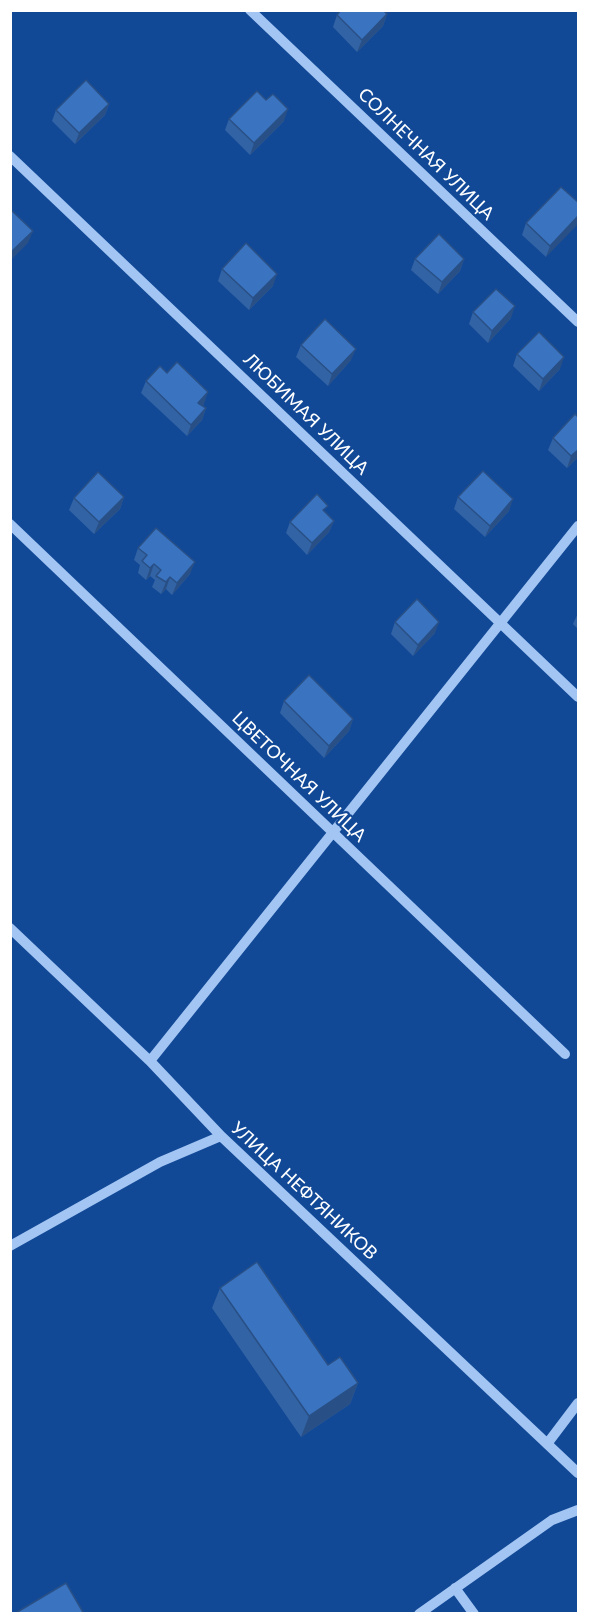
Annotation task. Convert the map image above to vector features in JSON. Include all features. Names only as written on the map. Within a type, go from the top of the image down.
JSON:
[{"type":"street","name":"СОЛНЕЧНАЯ УЛИЦА","points":[[250,10],[579,322]]},
{"type":"street","name":"ЛЮБИМАЯ УЛИЦА","points":[[10,156],[579,698]]},
{"type":"street","name":"ЦВЕТОЧНАЯ УЛИЦА","points":[[10,524],[565,1054]]},
{"type":"street","points":[[150,1061],[579,526]]},
{"type":"street","name":"УЛИЦА НЕФТЯНИКОВ","points":[[10,928],[150,1061],[221,1136],[579,1473]]},
{"type":"street","points":[[10,1246],[160,1162],[221,1136]]},
{"type":"street","points":[[547,1444],[579,1403]]},
{"type":"street","points":[[420,1614],[552,1520],[579,1510]]},
{"type":"street","points":[[455,1588],[474,1614]]},
{"type":"building","points":[[341,10],[383,10],[387,14],[362,40],[337,15]]},
{"type":"building","points":[[86,80],[109,104],[79,133],[56,110]]},
{"type":"building","points":[[257,91],[266,100],[273,94],[288,109],[254,143],[229,119]]},
{"type":"building","points":[[561,187],[579,203],[579,215],[550,246],[526,223]]},
{"type":"building","points":[[10,209],[33,231],[10,253]]},
{"type":"building","points":[[439,234],[464,259],[442,282],[415,259]]},
{"type":"building","points":[[246,243],[277,274],[253,298],[222,269]]},
{"type":"building","points":[[496,289],[515,306],[492,331],[473,312]]},
{"type":"building","points":[[325,319],[356,349],[332,374],[301,345]]},
{"type":"building","points":[[539,332],[564,357],[543,379],[517,354]]},
{"type":"building","points":[[177,362],[208,392],[198,403],[206,408],[191,425],[146,381],[160,366],[167,373]]},
{"type":"building","points":[[575,414],[579,418],[579,449],[571,456],[553,438]]},
{"type":"building","points":[[483,471],[513,499],[490,526],[458,497]]},
{"type":"building","points":[[98,472],[124,497],[99,522],[74,498]]},
{"type":"building","points":[[317,494],[328,506],[323,510],[334,521],[312,543],[290,522]]},
{"type":"building","points":[[156,528],[195,562],[177,583],[170,577],[166,582],[156,576],[161,570],[154,564],[150,568],[142,561],[147,555],[138,548]]},
{"type":"building","points":[[417,599],[439,622],[418,645],[395,622]]},
{"type":"building","points":[[309,675],[353,719],[329,746],[284,701]]},
{"type":"building","points":[[257,1262],[328,1365],[340,1357],[358,1383],[309,1416],[220,1288]]},
{"type":"building","points":[[66,1583],[84,1614],[14,1614]]}]
